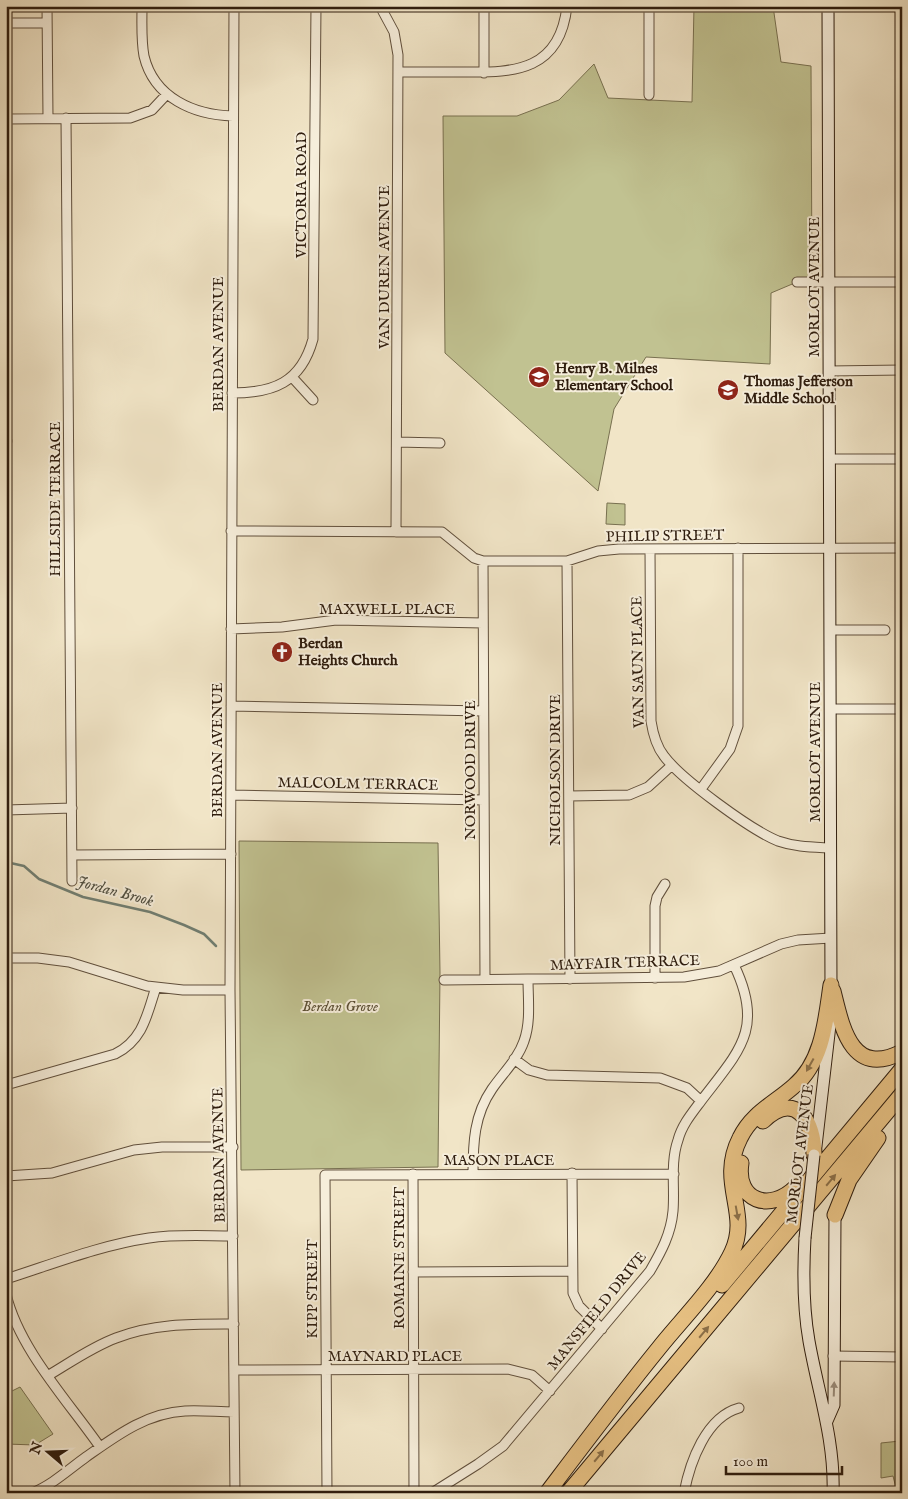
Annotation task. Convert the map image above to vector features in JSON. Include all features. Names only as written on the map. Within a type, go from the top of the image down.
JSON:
[{"type":"highway","points":[[831,985],[846,1036],[853,1048],[859,1053],[872,1058],[888,1058],[902,1052]]},
{"type":"highway","points":[[549,1493],[614,1404],[713,1282],[730,1257],[738,1232],[730,1180],[735,1148],[752,1119],[799,1082],[810,1067],[821,1038],[831,985]]},
{"type":"highway","points":[[549,1493],[902,1069]]},
{"type":"highway","points":[[568,1493],[902,1094]]},
{"type":"highway","points":[[835,1215],[855,1170],[902,1108]]},
{"type":"highway","points":[[814,1155],[814,1137],[805,1116],[793,1109],[778,1110],[759,1125],[748,1142],[740,1170],[742,1185],[754,1198],[766,1201],[780,1199],[792,1191],[848,1134]]},
{"type":"street","points":[[47,6],[48,118]]},
{"type":"street","points":[[142,6],[142,41],[145,58],[155,81],[167,94],[188,107],[212,116],[233,116]]},
{"type":"street","name":"BERDAN AVENUE","points":[[234,6],[230,990],[235,1493]]},
{"type":"street","name":"VICTORIA ROAD","points":[[232,393],[263,392],[283,384],[292,377],[310,351],[314,328],[316,6]]},
{"type":"street","name":"VAN DUREN AVENUE","points":[[380,6],[397,44],[398,72],[396,532]]},
{"type":"street","points":[[484,6],[484,73]]},
{"type":"street","points":[[398,72],[484,73],[520,69],[541,58],[557,39],[566,19],[567,6]]},
{"type":"street","points":[[648,6],[649,95]]},
{"type":"street","name":"MORLOT AVENUE","points":[[828,6],[831,985],[828,1058],[814,1155],[805,1238],[803,1278],[806,1320],[827,1422],[832,1457],[833,1493]]},
{"type":"street","points":[[6,23],[47,23]]},
{"type":"street","points":[[6,119],[138,117],[152,110],[167,94]]},
{"type":"street","name":"HILLSIDE TERRACE","points":[[66,118],[72,881]]},
{"type":"street","points":[[798,282],[902,282]]},
{"type":"street","points":[[829,371],[902,370]]},
{"type":"street","points":[[292,377],[313,400]]},
{"type":"street","points":[[396,442],[440,443]]},
{"type":"street","points":[[830,459],[902,459]]},
{"type":"street","points":[[231,531],[442,532],[474,558],[483,561]]},
{"type":"street","name":"VAN SAUN PLACE","points":[[650,548],[651,721],[657,745],[672,766],[701,790],[766,836],[790,845],[830,848]]},
{"type":"street","points":[[701,790],[730,749],[738,726],[738,548]]},
{"type":"street","name":"PHILIP STREET","points":[[483,561],[567,561],[609,549],[902,548]]},
{"type":"street","name":"NORWOOD DRIVE","points":[[483,561],[485,979]]},
{"type":"street","name":"NICHOLSON DRIVE","points":[[567,561],[570,979]]},
{"type":"street","name":"MAXWELL PLACE","points":[[231,629],[282,627],[336,620],[483,623]]},
{"type":"street","points":[[830,630],[885,630]]},
{"type":"street","points":[[231,706],[484,711]]},
{"type":"street","points":[[830,710],[902,709]]},
{"type":"street","points":[[569,796],[629,795],[648,787],[672,766]]},
{"type":"street","name":"MALCOLM TERRACE","points":[[231,795],[484,800]]},
{"type":"street","points":[[6,810],[72,808]]},
{"type":"street","points":[[72,855],[231,854]]},
{"type":"street","points":[[655,978],[655,906],[657,897],[665,884]]},
{"type":"street","name":"MAYFAIR TERRACE","points":[[444,980],[655,978],[702,975],[734,965],[781,944],[798,940],[831,938]]},
{"type":"street","points":[[6,958],[52,959],[70,962],[131,983],[156,987],[182,990],[230,990]]},
{"type":"street","name":"MANSFIELD DRIVE","points":[[432,1493],[503,1446],[650,1271],[662,1250],[672,1223],[674,1174],[678,1140],[687,1120],[736,1055],[746,1031],[747,998],[734,965]]},
{"type":"street","points":[[473,1174],[474,1135],[480,1112],[492,1088],[520,1050],[527,1029],[528,979]]},
{"type":"street","points":[[6,1086],[125,1050],[139,1036],[144,1027],[156,987]]},
{"type":"street","points":[[514,1059],[529,1070],[547,1075],[660,1078],[686,1088],[701,1101]]},
{"type":"street","points":[[6,1176],[52,1173],[134,1150],[162,1147],[233,1147]]},
{"type":"street","points":[[572,1173],[572,1272],[575,1300],[602,1328]]},
{"type":"street","name":"MASON PLACE","points":[[325,1176],[572,1173],[674,1174]]},
{"type":"street","name":"ROMAINE STREET","points":[[413,1174],[414,1493]]},
{"type":"street","name":"KIPP STREET","points":[[325,1176],[327,1493]]},
{"type":"street","points":[[827,1422],[834,1405],[835,1215]]},
{"type":"street","points":[[6,1279],[122,1243],[148,1238],[168,1235],[233,1236]]},
{"type":"street","points":[[413,1272],[572,1272]]},
{"type":"street","points":[[6,1294],[19,1330],[48,1375],[100,1447]]},
{"type":"street","points":[[48,1375],[92,1349],[134,1332],[177,1325],[234,1324]]},
{"type":"street","points":[[833,1356],[902,1357]]},
{"type":"street","name":"MAYNARD PLACE","points":[[234,1370],[517,1370],[532,1375],[550,1391]]},
{"type":"street","points":[[684,1493],[696,1456],[709,1431],[724,1414],[739,1408]]},
{"type":"street","points":[[32,1493],[55,1481],[125,1430],[155,1417],[186,1411],[234,1412]]},
{"type":"green space","points":[[694,6],[773,6],[781,62],[811,66],[812,282],[797,282],[771,293],[770,364],[646,357],[614,409],[598,491],[445,353],[443,116],[517,116],[559,100],[594,64],[608,98],[692,102]]},
{"type":"green space","points":[[607,503],[625,504],[625,525],[606,524]]},
{"type":"green space","name":"Berdan Grove","points":[[239,841],[438,843],[440,973],[438,1167],[241,1170]]},
{"type":"green space","points":[[20,1387],[53,1434],[35,1445],[6,1444],[6,1394]]},
{"type":"green space","points":[[900,1441],[902,1487],[896,1488],[893,1476],[881,1478],[881,1443]]},
{"type":"waterway","name":"Jordan Brook","points":[[6,862],[24,866],[39,879],[83,897],[150,912],[184,925],[204,934],[216,946]]},
{"type":"place","name":"Henry B. Milnes Elementary School","points":[[539,377]]},
{"type":"place","name":"Thomas Jefferson Middle School","points":[[728,390]]},
{"type":"place","name":"Berdan Heights Church","points":[[282,652]]}]
